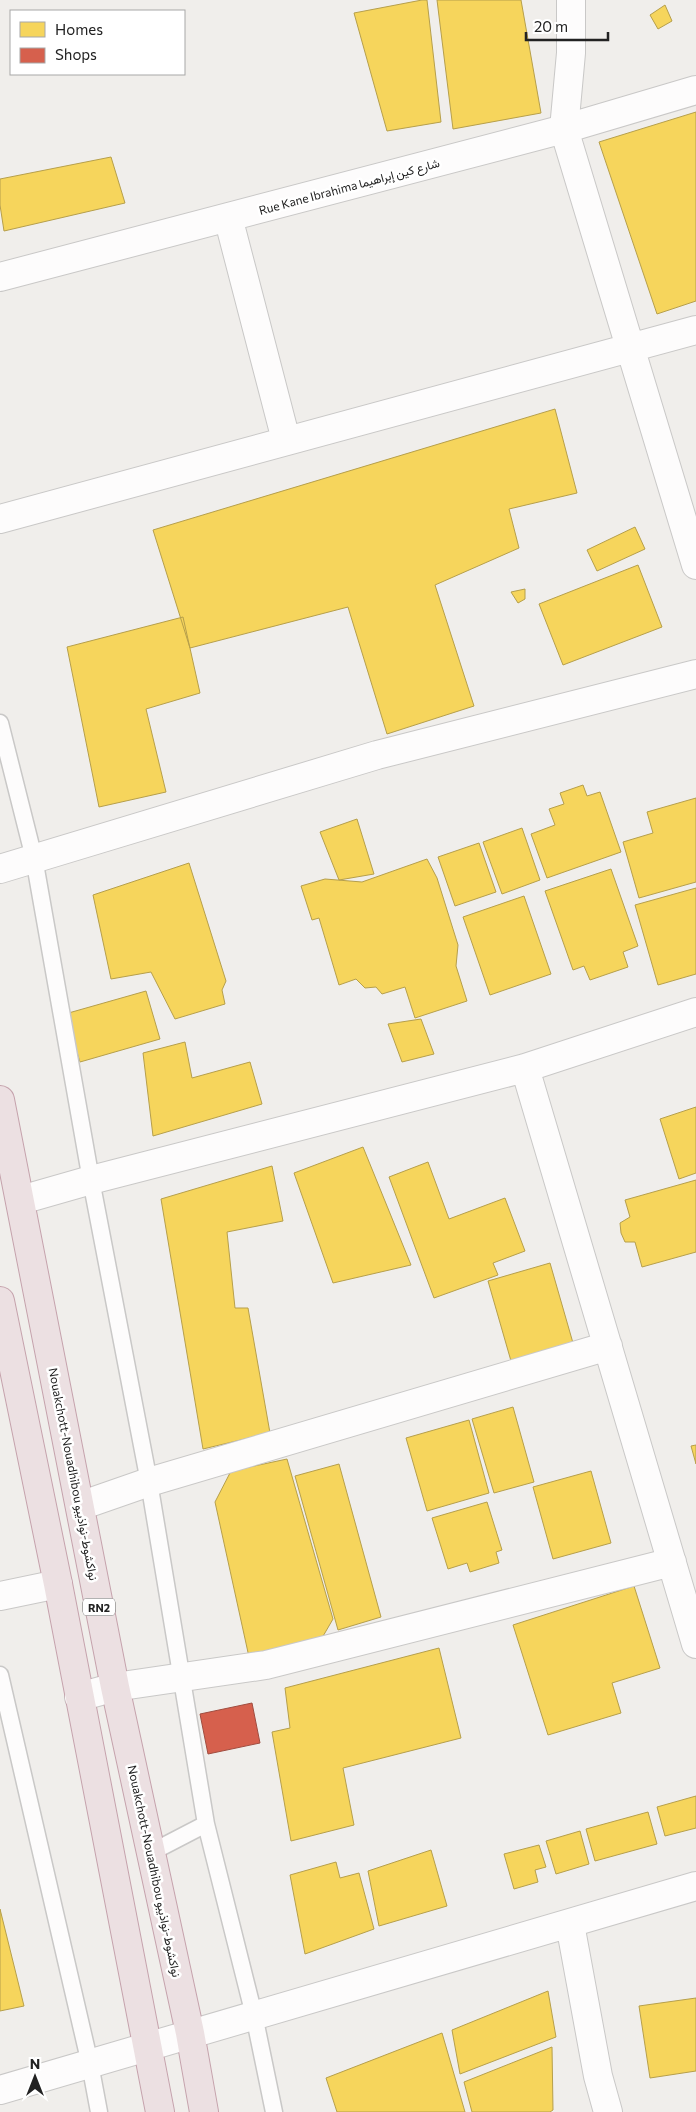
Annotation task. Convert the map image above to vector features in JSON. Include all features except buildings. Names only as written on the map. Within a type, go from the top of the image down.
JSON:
[{"type":"highway","name":"Nouakchott-Nouadhibou نواكشوط-نواذيبو","points":[[0,1100],[115,1688],[190,2033],[204,2112]]},
{"type":"highway","name":"RN2","points":[[0,1301],[58,1584],[160,2112]]},
{"type":"street","points":[[571,0],[571,53],[564,129],[696,565]]},
{"type":"street","name":"Rue Kane Ibrahima شارع كين إبراهيما","points":[[0,277],[564,129],[696,90]]},
{"type":"street","points":[[228,217],[286,440]]},
{"type":"street","points":[[0,519],[696,330]]},
{"type":"street","points":[[0,869],[377,755],[696,674]]},
{"type":"street","points":[[20,1200],[525,1068],[696,1012]]},
{"type":"street","points":[[525,1068],[696,1644]]},
{"type":"street","points":[[80,1506],[149,1482],[608,1346]]},
{"type":"street","points":[[79,1697],[115,1688],[266,1665],[672,1562]]},
{"type":"street","points":[[0,1596],[58,1584]]},
{"type":"street","points":[[0,2090],[696,1886]]},
{"type":"street","points":[[570,1924],[598,2076],[608,2112]]},
{"type":"lane","points":[[0,724],[34,858],[91,1180],[149,1482],[206,1824],[254,2015],[274,2112]]},
{"type":"lane","points":[[0,1675],[90,2064],[98,2112]]},
{"type":"lane","points":[[152,1852],[206,1824]]}]
